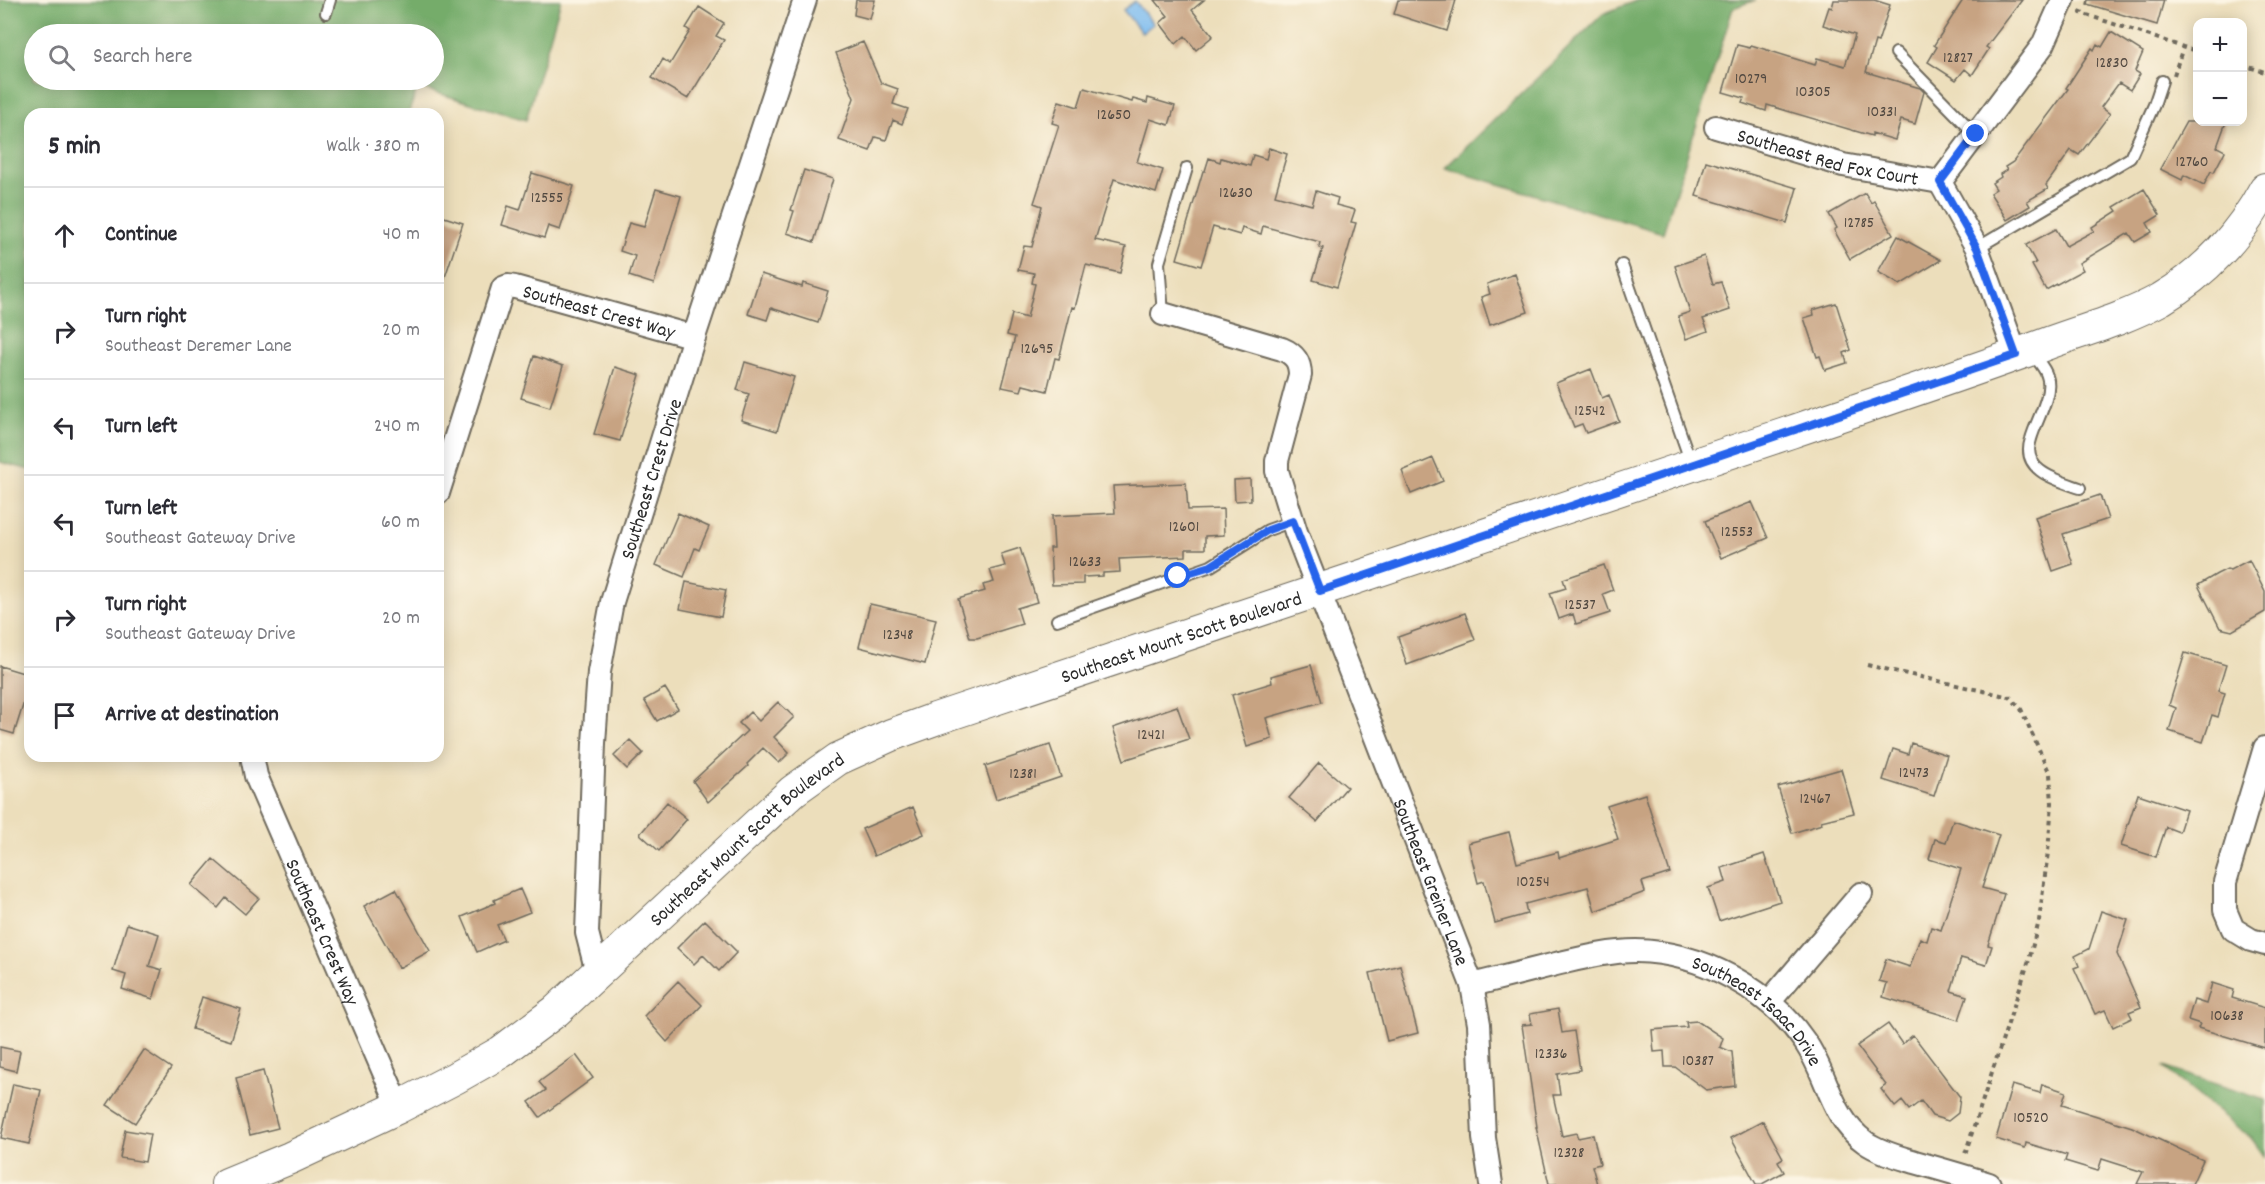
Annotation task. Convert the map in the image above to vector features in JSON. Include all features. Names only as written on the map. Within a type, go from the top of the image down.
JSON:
[{"type":"main road","name":"Southeast Mount Scott Boulevard","points":[[227,1184],[290,1158],[399,1107],[501,1052],[556,1011],[793,791],[838,759],[891,735],[935,719],[1692,466],[2023,353],[2134,312],[2161,299],[2204,268],[2248,218],[2265,189]]},
{"type":"street","name":"Southeast Crest Drive","points":[[597,972],[587,933],[594,743],[599,672],[612,602],[694,337],[805,0]]},
{"type":"street","points":[[2023,353],[1977,248],[1940,182],[2073,3]]},
{"type":"street","name":"Southeast Red Fox Court","points":[[1716,127],[1843,165],[1940,182]]},
{"type":"street","name":"Southeast Crest Way","points":[[444,474],[503,288],[515,287],[694,337]]},
{"type":"street","name":"Southeast Greiner Lane","points":[[1163,314],[1290,352],[1300,367],[1300,375],[1277,461],[1277,471],[1293,521],[1472,985],[1479,1024],[1484,1138],[1491,1184]]},
{"type":"street","points":[[2265,748],[2225,882],[2225,909],[2233,928],[2251,940],[2265,944]]},
{"type":"street","name":"Southeast Crest Way","points":[[253,762],[256,776],[399,1107]]},
{"type":"street","points":[[1769,1002],[1861,894]]},
{"type":"street","name":"Southeast Isaac Drive","points":[[1472,985],[1597,954],[1636,951],[1667,954],[1696,962],[1732,977],[1769,1002],[1793,1026],[1819,1064],[1838,1112],[1850,1129],[1866,1143],[1890,1154],[1989,1184]]},
{"type":"lane","points":[[326,13],[330,0]]},
{"type":"lane","points":[[1896,53],[1976,134]]},
{"type":"lane","points":[[1977,248],[2130,158],[2154,105],[2162,81]]},
{"type":"lane","points":[[1163,314],[1160,263],[1187,168]]},
{"type":"lane","points":[[1622,265],[1692,466]]},
{"type":"lane","points":[[2023,353],[2044,369],[2049,386],[2043,412],[2030,441],[2031,460],[2036,469],[2048,477],[2080,488]]},
{"type":"lane","points":[[1057,620],[1211,566],[1268,530],[1293,521]]},
{"type":"path","points":[[2073,3],[2081,13],[2193,50]]},
{"type":"path","points":[[2162,81],[2173,76],[2183,47]]},
{"type":"path","points":[[2247,67],[2265,72]]},
{"type":"path","points":[[1867,665],[2010,697],[2021,709],[2050,774],[2051,813],[2039,921],[2029,960],[1958,1175]]},
{"type":"green space","points":[[0,0],[561,0],[526,120],[428,90],[444,90],[444,24],[24,24],[24,90],[417,90],[410,108],[24,108],[24,468],[0,462],[0,285],[2,284],[0,278]]},
{"type":"green space","points":[[1638,0],[1755,0],[1733,8],[1663,233],[1445,168],[1603,14]]},
{"type":"green space","points":[[2163,1067],[2265,1100],[2265,1157],[2252,1139]]},
{"type":"water","points":[[1135,1],[1153,24],[1142,33],[1123,10]]},
{"type":"building","points":[[856,0],[875,0],[870,19],[854,15]]},
{"type":"building","points":[[1155,0],[1204,0],[1192,10],[1213,36],[1196,50],[1185,36],[1176,44],[1160,23],[1168,16]]},
{"type":"building","points":[[1398,0],[1456,0],[1447,31],[1394,14]]},
{"type":"building","points":[[1834,0],[1874,0],[1890,5],[1878,42],[1875,41],[1866,72],[1920,88],[1924,92],[1915,124],[1901,120],[1895,140],[1872,133],[1872,136],[1767,105],[1766,111],[1742,103],[1744,98],[1723,92],[1737,45],[1750,48],[1751,45],[1815,65],[1817,58],[1845,66],[1855,35],[1823,25]]},
{"type":"building","points":[[1963,0],[2022,0],[1986,47],[1989,49],[1972,75],[1965,69],[1956,80],[1928,62],[1937,47],[1934,45]]},
{"type":"building","points":[[2088,0],[2164,0],[2157,25],[2087,4]]},
{"type":"building","points":[[699,7],[724,23],[716,36],[724,40],[688,99],[652,78],[663,59],[670,64],[690,31],[686,28]]},
{"type":"building","points":[[2111,32],[2143,52],[2135,71],[2140,74],[2130,90],[2119,83],[2101,107],[2110,114],[2079,155],[2071,150],[2046,185],[2048,189],[2027,201],[2030,206],[2007,220],[1990,193],[1996,189],[1992,183],[2007,170],[2005,167],[2013,162],[2068,89],[2066,88],[2092,48],[2094,50],[2097,44],[2102,47]]},
{"type":"building","points":[[863,42],[881,83],[898,89],[893,104],[908,109],[902,124],[893,120],[886,140],[875,137],[870,151],[839,140],[854,98],[836,53]]},
{"type":"building","points":[[1084,88],[1132,102],[1133,99],[1147,103],[1148,98],[1175,106],[1169,125],[1150,119],[1137,162],[1163,170],[1156,193],[1114,179],[1095,240],[1126,247],[1120,273],[1086,265],[1075,308],[1072,307],[1059,359],[1055,358],[1047,391],[1023,385],[1021,391],[1002,387],[1015,337],[1007,335],[1012,314],[1027,318],[1035,284],[1032,283],[1034,273],[1018,270],[1024,246],[1032,247],[1042,206],[1034,203],[1059,125],[1052,123],[1059,101],[1078,107]]},
{"type":"building","points":[[2186,122],[2193,122],[2193,126],[2225,126],[2217,147],[2225,151],[2204,185],[2184,175],[2182,180],[2160,169]]},
{"type":"building","points":[[1269,148],[1287,154],[1275,195],[1312,205],[1316,191],[1338,198],[1336,205],[1355,210],[1351,222],[1356,223],[1337,287],[1313,280],[1323,248],[1319,247],[1320,242],[1263,226],[1261,234],[1242,228],[1240,235],[1213,227],[1201,266],[1177,259],[1209,158],[1220,162],[1221,158],[1250,166],[1253,155],[1266,159]]},
{"type":"building","points":[[1706,161],[1797,188],[1787,223],[1696,196]]},
{"type":"building","points":[[804,170],[833,179],[814,242],[787,233],[794,211],[791,210]]},
{"type":"building","points":[[532,173],[574,186],[560,230],[548,226],[544,238],[502,225],[508,206],[520,210]]},
{"type":"building","points":[[656,189],[681,196],[654,284],[629,276],[635,256],[620,251],[629,223],[644,227]]},
{"type":"building","points":[[2144,189],[2160,215],[2147,223],[2152,232],[2135,242],[2129,233],[2079,263],[2083,270],[2046,290],[2032,265],[2036,263],[2026,245],[2056,229],[2066,246],[2094,231],[2092,227],[2117,211],[2114,207]]},
{"type":"building","points":[[1865,193],[1871,203],[1874,201],[1893,234],[1850,259],[1834,230],[1837,228],[1829,214]]},
{"type":"building","points":[[444,217],[463,223],[444,280]]},
{"type":"building","points":[[1898,236],[1941,260],[1900,285],[1878,272]]},
{"type":"building","points":[[1704,256],[1713,284],[1721,282],[1730,310],[1703,319],[1708,331],[1686,339],[1678,316],[1690,312],[1675,266]]},
{"type":"building","points":[[761,274],[802,287],[803,283],[828,291],[818,323],[771,308],[767,320],[748,314]]},
{"type":"building","points":[[1515,274],[1528,312],[1490,325],[1481,297],[1490,294],[1487,284]]},
{"type":"building","points":[[1836,303],[1851,350],[1844,353],[1847,363],[1825,370],[1820,356],[1817,357],[1804,318],[1814,315],[1813,310]]},
{"type":"building","points":[[534,356],[563,366],[550,407],[521,398]]},
{"type":"building","points":[[745,362],[794,377],[777,431],[741,420],[749,394],[737,390]]},
{"type":"building","points":[[615,367],[640,375],[620,441],[594,434]]},
{"type":"building","points":[[1591,369],[1602,398],[1609,395],[1619,421],[1586,433],[1582,424],[1574,427],[1556,383]]},
{"type":"building","points":[[1433,458],[1443,481],[1411,494],[1402,471]]},
{"type":"building","points":[[1250,479],[1251,500],[1235,501],[1234,480]]},
{"type":"building","points":[[1186,483],[1188,510],[1223,509],[1224,535],[1205,536],[1205,549],[1186,549],[1186,556],[1119,559],[1120,572],[1083,577],[1083,584],[1052,585],[1050,548],[1054,548],[1052,516],[1115,513],[1113,486]]},
{"type":"building","points":[[2100,495],[2108,519],[2063,534],[2073,564],[2053,571],[2035,517]]},
{"type":"building","points":[[1752,502],[1768,538],[1721,558],[1705,521]]},
{"type":"building","points":[[678,513],[709,527],[699,550],[695,548],[684,577],[656,565]]},
{"type":"building","points":[[1020,548],[1037,602],[1017,608],[1022,624],[977,638],[970,638],[958,599],[985,591],[983,585],[994,582],[990,570],[1005,566],[1001,554]]},
{"type":"building","points":[[2249,560],[2265,592],[2265,612],[2232,631],[2220,628],[2198,585]]},
{"type":"building","points":[[1604,565],[1613,590],[1603,594],[1610,613],[1576,624],[1573,614],[1559,619],[1550,593],[1566,588],[1563,579]]},
{"type":"building","points":[[686,582],[726,590],[721,617],[680,609]]},
{"type":"building","points":[[870,604],[936,619],[925,664],[859,647]]},
{"type":"building","points":[[1465,613],[1475,640],[1407,665],[1398,637]]},
{"type":"building","points":[[2185,653],[2226,665],[2218,691],[2225,693],[2218,717],[2212,715],[2203,742],[2169,731],[2176,708],[2169,705]]},
{"type":"building","points":[[1311,665],[1322,702],[1266,718],[1272,739],[1247,747],[1232,695],[1272,683],[1271,676]]},
{"type":"building","points":[[0,666],[24,673],[24,702],[14,734],[0,730]]},
{"type":"building","points":[[665,688],[678,709],[657,721],[644,700]]},
{"type":"building","points":[[778,702],[794,717],[774,737],[789,753],[779,763],[763,748],[747,764],[748,766],[708,802],[693,781],[747,731],[739,723],[750,712],[759,721]]},
{"type":"building","points":[[1177,706],[1189,739],[1124,760],[1113,728]]},
{"type":"building","points":[[630,740],[643,753],[627,769],[614,756]]},
{"type":"building","points":[[1911,743],[1947,755],[1934,796],[1883,780],[1893,749],[1908,754]]},
{"type":"building","points":[[1050,745],[1061,777],[996,799],[985,766]]},
{"type":"building","points":[[1319,763],[1347,787],[1317,822],[1289,798]]},
{"type":"building","points":[[1841,769],[1854,813],[1821,821],[1822,824],[1792,833],[1778,787]]},
{"type":"building","points":[[1645,794],[1670,873],[1642,882],[1645,892],[1595,911],[1588,887],[1525,904],[1527,914],[1495,923],[1484,881],[1478,883],[1468,843],[1509,832],[1517,863],[1558,852],[1559,858],[1618,839],[1607,806]]},
{"type":"building","points":[[2138,794],[2186,810],[2179,832],[2166,827],[2156,857],[2121,846]]},
{"type":"building","points":[[667,802],[687,819],[659,851],[640,834]]},
{"type":"building","points":[[913,807],[924,834],[874,856],[862,829]]},
{"type":"building","points":[[1953,820],[1999,835],[1982,888],[2004,894],[1988,945],[1992,946],[1986,965],[1961,958],[1951,991],[1967,996],[1959,1020],[1883,997],[1887,983],[1879,981],[1886,959],[1910,967],[1920,938],[1927,941],[1931,927],[1941,930],[1961,869],[1929,859],[1935,839],[1946,842]]},
{"type":"building","points":[[1764,854],[1780,901],[1719,921],[1708,888],[1726,882],[1722,868]]},
{"type":"building","points":[[213,859],[259,898],[245,914],[226,898],[218,908],[191,885]]},
{"type":"building","points":[[396,889],[430,951],[399,968],[364,906]]},
{"type":"building","points":[[520,889],[530,912],[497,925],[504,940],[477,952],[462,917]]},
{"type":"building","points":[[2101,911],[2128,920],[2117,954],[2141,1007],[2129,1012],[2132,1018],[2113,1027],[2105,1010],[2095,1014],[2074,968],[2079,966],[2075,956],[2089,949]]},
{"type":"building","points":[[705,920],[737,952],[719,971],[703,955],[694,964],[677,948]]},
{"type":"building","points":[[127,924],[159,934],[149,966],[162,970],[153,999],[122,989],[126,975],[113,971]]},
{"type":"building","points":[[1400,965],[1418,1033],[1387,1041],[1370,973]]},
{"type":"building","points":[[678,981],[702,1005],[667,1042],[644,1016]]},
{"type":"building","points":[[2212,983],[2234,990],[2232,998],[2265,1008],[2265,1048],[2198,1028],[2200,1024],[2188,1020],[2194,1000],[2206,1004]]},
{"type":"building","points":[[202,997],[241,1009],[231,1041],[192,1029]]},
{"type":"building","points":[[1558,1009],[1562,1033],[1574,1031],[1580,1070],[1557,1074],[1560,1095],[1553,1095],[1562,1136],[1576,1133],[1578,1138],[1593,1135],[1600,1164],[1592,1166],[1597,1184],[1549,1184],[1536,1127],[1522,1025],[1532,1024],[1530,1014]]},
{"type":"building","points":[[1697,1021],[1723,1038],[1720,1047],[1732,1052],[1735,1086],[1706,1090],[1675,1067],[1665,1067],[1664,1051],[1654,1052],[1652,1030],[1687,1027],[1686,1022]]},
{"type":"building","points":[[1888,1024],[1902,1044],[1913,1035],[1960,1097],[1958,1113],[1948,1121],[1932,1116],[1921,1101],[1909,1110],[1902,1101],[1895,1107],[1881,1089],[1886,1085],[1857,1046]]},
{"type":"building","points":[[0,1047],[20,1051],[16,1071],[0,1067]]},
{"type":"building","points":[[144,1050],[171,1068],[135,1123],[107,1105]]},
{"type":"building","points":[[576,1055],[593,1078],[540,1117],[529,1102],[546,1090],[539,1082]]},
{"type":"building","points":[[263,1071],[278,1128],[250,1135],[236,1078]]},
{"type":"building","points":[[13,1084],[41,1090],[29,1144],[1,1138]]},
{"type":"building","points":[[2042,1084],[2066,1092],[2062,1105],[2132,1127],[2203,1160],[2192,1184],[2137,1184],[2143,1172],[2102,1159],[2098,1171],[2065,1161],[2067,1155],[2026,1143],[2025,1148],[1996,1139],[2012,1085],[2040,1093]]},
{"type":"building","points":[[1763,1121],[1783,1158],[1778,1161],[1784,1172],[1762,1184],[1756,1184],[1731,1138]]},
{"type":"building","points":[[125,1130],[150,1134],[145,1162],[120,1158]]},
{"type":"route","points":[[1178,576],[1211,566],[1268,530],[1293,521],[1320,591],[2016,355],[1985,265],[1940,182],[1976,134]]}]
